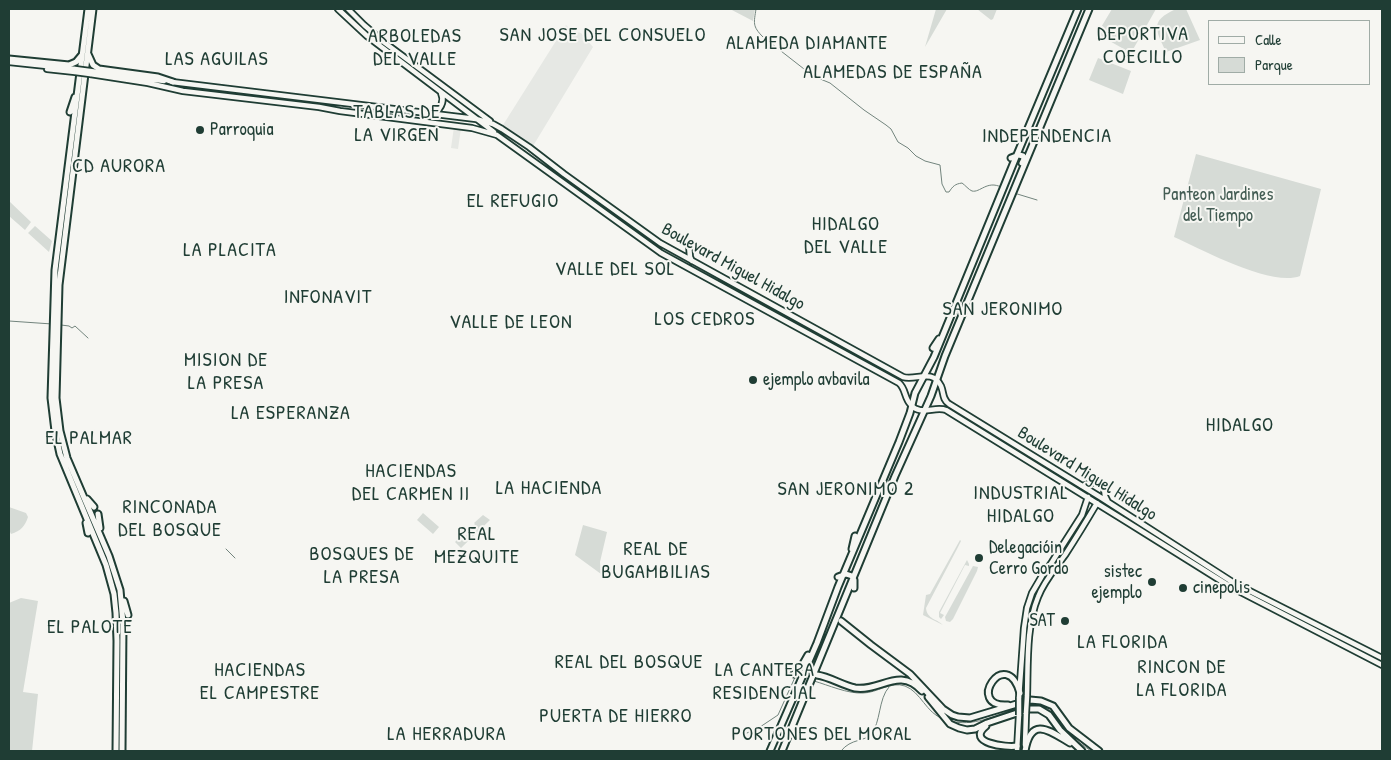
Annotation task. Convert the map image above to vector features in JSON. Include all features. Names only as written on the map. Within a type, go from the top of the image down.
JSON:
[{"type":"main road","points":[[84,121],[88,9]]},
{"type":"main road","points":[[70,112],[79,82],[92,9]]},
{"type":"main road","points":[[338,9],[367,36],[496,134]]},
{"type":"main road","points":[[348,9],[385,43],[502,129]]},
{"type":"main road","points":[[768,751],[817,643],[896,449],[915,393],[934,357],[1003,189],[1014,157],[1037,108],[1078,9]]},
{"type":"main road","points":[[782,751],[816,674],[853,579],[1089,9]]},
{"type":"main road","points":[[9,63],[69,65],[76,62],[85,52]]},
{"type":"main road","points":[[85,52],[93,65],[99,69],[158,77],[173,82]]},
{"type":"main road","name":"Boulevard Miguel Hidalgo","points":[[9,63],[476,119],[493,124],[529,147],[660,243],[904,377],[912,378]]},
{"type":"main road","name":"Boulevard Miguel Hidalgo","points":[[90,72],[183,91],[472,128],[496,134],[661,252],[899,383],[903,386],[912,406]]},
{"type":"main road","points":[[70,178],[79,82]]},
{"type":"main road","points":[[1037,108],[1044,82]]},
{"type":"main road","points":[[84,87],[55,270],[56,321],[50,386],[54,424],[60,454],[110,556],[120,590],[123,623],[122,751]]},
{"type":"main road","points":[[434,114],[442,102],[443,96],[441,91]]},
{"type":"main road","points":[[307,99],[309,107],[334,102]]},
{"type":"main road","points":[[1036,134],[1037,146]]},
{"type":"main road","points":[[1023,136],[1022,151],[1026,152],[1030,148]]},
{"type":"main road","points":[[1014,157],[1022,155],[1024,157],[1020,173]]},
{"type":"main road","points":[[1008,176],[1009,165]]},
{"type":"main road","points":[[555,176],[562,176],[564,174]]},
{"type":"main road","points":[[1006,208],[1013,205]]},
{"type":"main road","points":[[688,246],[692,261]]},
{"type":"main road","points":[[933,348],[945,330]]},
{"type":"main road","points":[[951,343],[959,336]]},
{"type":"main road","points":[[934,357],[938,363],[945,356]]},
{"type":"main road","points":[[906,392],[907,385],[912,378],[918,376],[931,377],[937,380],[942,388],[943,397],[939,405],[932,410],[924,410],[912,406]]},
{"type":"main road","name":"Boulevard Miguel Hidalgo","points":[[943,397],[948,404],[1100,497],[1234,583],[1382,658]]},
{"type":"main road","name":"Boulevard Miguel Hidalgo","points":[[939,405],[1231,588],[1382,665]]},
{"type":"main road","points":[[915,432],[922,422]]},
{"type":"main road","points":[[904,426],[910,427],[915,432]]},
{"type":"main road","points":[[887,460],[896,449]]},
{"type":"main road","points":[[1082,486],[1092,483]]},
{"type":"main road","points":[[1104,489],[1109,503]]},
{"type":"main road","points":[[78,491],[94,507]]},
{"type":"main road","points":[[78,491],[108,570],[114,594],[116,613],[116,751]]},
{"type":"main road","points":[[1090,491],[1091,513]]},
{"type":"main road","points":[[1025,751],[1030,637],[1037,598],[1047,578],[1064,556],[1100,497]]},
{"type":"main road","points":[[996,720],[983,729],[981,734],[983,740],[988,744],[1017,749],[1023,633],[1027,608],[1032,593],[1082,515],[1090,499]]},
{"type":"main road","points":[[84,510],[88,533]]},
{"type":"main road","points":[[98,514],[100,534]]},
{"type":"main road","points":[[871,545],[872,534],[882,521]]},
{"type":"main road","points":[[855,536],[850,561],[853,568],[858,567]]},
{"type":"main road","points":[[838,578],[848,574],[853,579],[854,588]]},
{"type":"main road","points":[[1213,576],[1230,584],[1234,583]]},
{"type":"main road","points":[[116,577],[128,615]]},
{"type":"main road","points":[[841,621],[910,674],[938,704],[952,715],[964,718],[975,717],[1030,700],[1042,701],[1050,704],[1058,711],[1070,728],[1099,751]]},
{"type":"main road","points":[[794,674],[800,669],[817,643]]},
{"type":"main road","points":[[816,674],[858,688],[869,688],[895,680],[905,680],[917,685],[946,719],[961,729],[972,730],[1029,709],[1039,709],[1049,715],[1062,732],[1081,750]]},
{"type":"main road","points":[[1013,705],[1000,705],[994,702],[988,693],[990,684],[998,677],[1009,676],[1016,681],[1019,696]]},
{"type":"main road","points":[[1025,751],[1030,735],[1035,730],[1041,729],[1057,735],[1081,750]]},
{"type":"main road","points":[[768,751],[774,732]]},
{"type":"shaded area","points":[[566,25],[572,31],[581,33],[593,47],[533,146],[503,125]]},
{"type":"shaded area","points":[[454,127],[461,128],[458,149],[451,148]]},
{"type":"green space","points":[[730,9],[755,9],[753,21]]},
{"type":"green space","points":[[936,9],[947,9],[925,47]]},
{"type":"green space","points":[[977,9],[997,9],[991,20]]},
{"type":"green space","points":[[1112,9],[1156,9],[1131,53],[1097,34]]},
{"type":"green space","points":[[1176,9],[1186,9],[1200,40],[1166,52],[1158,32],[1158,22],[1167,13]]},
{"type":"green space","points":[[1098,58],[1131,71],[1123,94],[1089,80]]},
{"type":"green space","name":"Panteon Jardines del Tiempo","points":[[1196,154],[1321,189],[1300,276],[1287,278],[1255,272],[1237,266],[1174,237]]},
{"type":"green space","points":[[9,201],[31,222],[25,230],[9,216]]},
{"type":"green space","points":[[35,226],[52,241],[49,252],[28,233]]},
{"type":"green space","points":[[9,507],[26,513],[28,517],[22,528],[11,534],[9,530]]},
{"type":"green space","points":[[423,513],[439,527],[433,534],[417,520]]},
{"type":"green space","points":[[483,515],[490,520],[461,548],[455,542],[463,534],[466,536],[474,523]]},
{"type":"green space","points":[[583,525],[607,532],[600,562],[601,574],[575,555]]},
{"type":"green space","points":[[960,540],[926,608],[930,617],[943,625],[923,615],[926,595],[930,594]]},
{"type":"green space","points":[[967,560],[969,566],[965,565],[940,613],[944,615],[941,619],[939,612]]},
{"type":"green space","points":[[973,566],[978,567],[977,571],[953,619],[950,622],[946,621],[945,617]]},
{"type":"green space","points":[[21,598],[38,601],[23,692],[38,694],[32,751],[9,751],[9,603]]},
{"type":"waterway","points":[[756,9],[755,24],[763,37],[813,76],[830,83],[886,125],[891,129],[898,142],[916,156],[925,161],[940,165],[942,184],[946,192],[962,183],[972,191],[992,185],[1001,187]]},
{"type":"waterway","points":[[1014,193],[1037,200]]},
{"type":"waterway","points":[[9,321],[52,324]]},
{"type":"waterway","points":[[61,325],[72,328],[75,326],[88,338]]},
{"type":"waterway","points":[[226,549],[235,558]]},
{"type":"waterway","points":[[747,733],[778,715],[796,675],[800,676]]},
{"type":"waterway","points":[[814,681],[857,693],[894,685],[905,686],[911,689],[932,712],[943,719]]},
{"type":"waterway","points":[[841,751],[849,744],[871,734],[876,724],[885,692],[889,687]]},
{"type":"waterway","points":[[1029,705],[1043,705],[1051,712],[1065,731],[1091,751]]},
{"type":"waterway","points":[[949,721],[975,722],[1018,708]]},
{"type":"place","name":"Parroquia","points":[[200,130]]},
{"type":"place","name":"ejemplo avbavila","points":[[753,380]]},
{"type":"place","name":"Delegacióin Cerro Gordo","points":[[979,558]]},
{"type":"place","name":"sistec ejemplo","points":[[1152,582]]},
{"type":"place","name":"cinepolis","points":[[1183,588]]},
{"type":"place","name":"SAT","points":[[1065,621]]},
{"type":"district","name":"SAN JOSE DEL CONSUELO","points":[[603,36]]},
{"type":"district","name":"ALAMEDA DIAMANTE","points":[[807,44]]},
{"type":"district","name":"DEPORTIVA COECILLO","points":[[1143,46]]},
{"type":"district","name":"ARBOLEDAS DEL VALLE","points":[[415,48]]},
{"type":"district","name":"LAS AGUILAS","points":[[217,60]]},
{"type":"district","name":"ALAMEDAS DE ESPAÑA","points":[[893,73]]},
{"type":"district","name":"TABLAS DE LA VIRGEN","points":[[397,124]]},
{"type":"district","name":"INDEPENDENCIA","points":[[1047,137]]},
{"type":"district","name":"CD AURORA","points":[[119,167]]},
{"type":"district","name":"EL REFUGIO","points":[[513,202]]},
{"type":"district","name":"HIDALGO DEL VALLE","points":[[846,236]]},
{"type":"district","name":"LA PLACITA","points":[[230,251]]},
{"type":"district","name":"VALLE DEL SOL","points":[[615,270]]},
{"type":"district","name":"INFONAVIT","points":[[328,298]]},
{"type":"district","name":"SAN JERONIMO","points":[[1003,310]]},
{"type":"district","name":"LOS CEDROS","points":[[705,320]]},
{"type":"district","name":"VALLE DE LEON","points":[[511,323]]},
{"type":"district","name":"MISION DE LA PRESA","points":[[226,372]]},
{"type":"district","name":"LA ESPERANZA","points":[[291,414]]},
{"type":"district","name":"HIDALGO","points":[[1240,426]]},
{"type":"district","name":"EL PALMAR","points":[[89,439]]},
{"type":"district","name":"HACIENDAS DEL CARMEN II","points":[[411,484]]},
{"type":"district","name":"LA HACIENDA","points":[[549,489]]},
{"type":"district","name":"SAN JERONIMO 2","points":[[846,490]]},
{"type":"district","name":"INDUSTRIAL HIDALGO","points":[[1021,506]]},
{"type":"district","name":"RINCONADA DEL BOSQUE","points":[[170,520]]},
{"type":"district","name":"REAL MEZQUITE","points":[[477,546]]},
{"type":"district","name":"REAL DE BUGAMBILIAS","points":[[656,562]]},
{"type":"district","name":"BOSQUES DE LA PRESA","points":[[362,566]]},
{"type":"district","name":"EL PALOTE","points":[[90,628]]},
{"type":"district","name":"LA FLORIDA","points":[[1123,643]]},
{"type":"district","name":"REAL DEL BOSQUE","points":[[629,663]]},
{"type":"district","name":"RINCON DE LA FLORIDA","points":[[1182,680]]},
{"type":"district","name":"HACIENDAS EL CAMPESTRE","points":[[260,682]]},
{"type":"district","name":"LA CANTERA RESIDENCIAL","points":[[765,682]]},
{"type":"district","name":"PUERTA DE HIERRO","points":[[616,717]]},
{"type":"district","name":"LA HERRADURA","points":[[447,735]]},
{"type":"district","name":"PORTONES DEL MORAL","points":[[822,735]]}]
